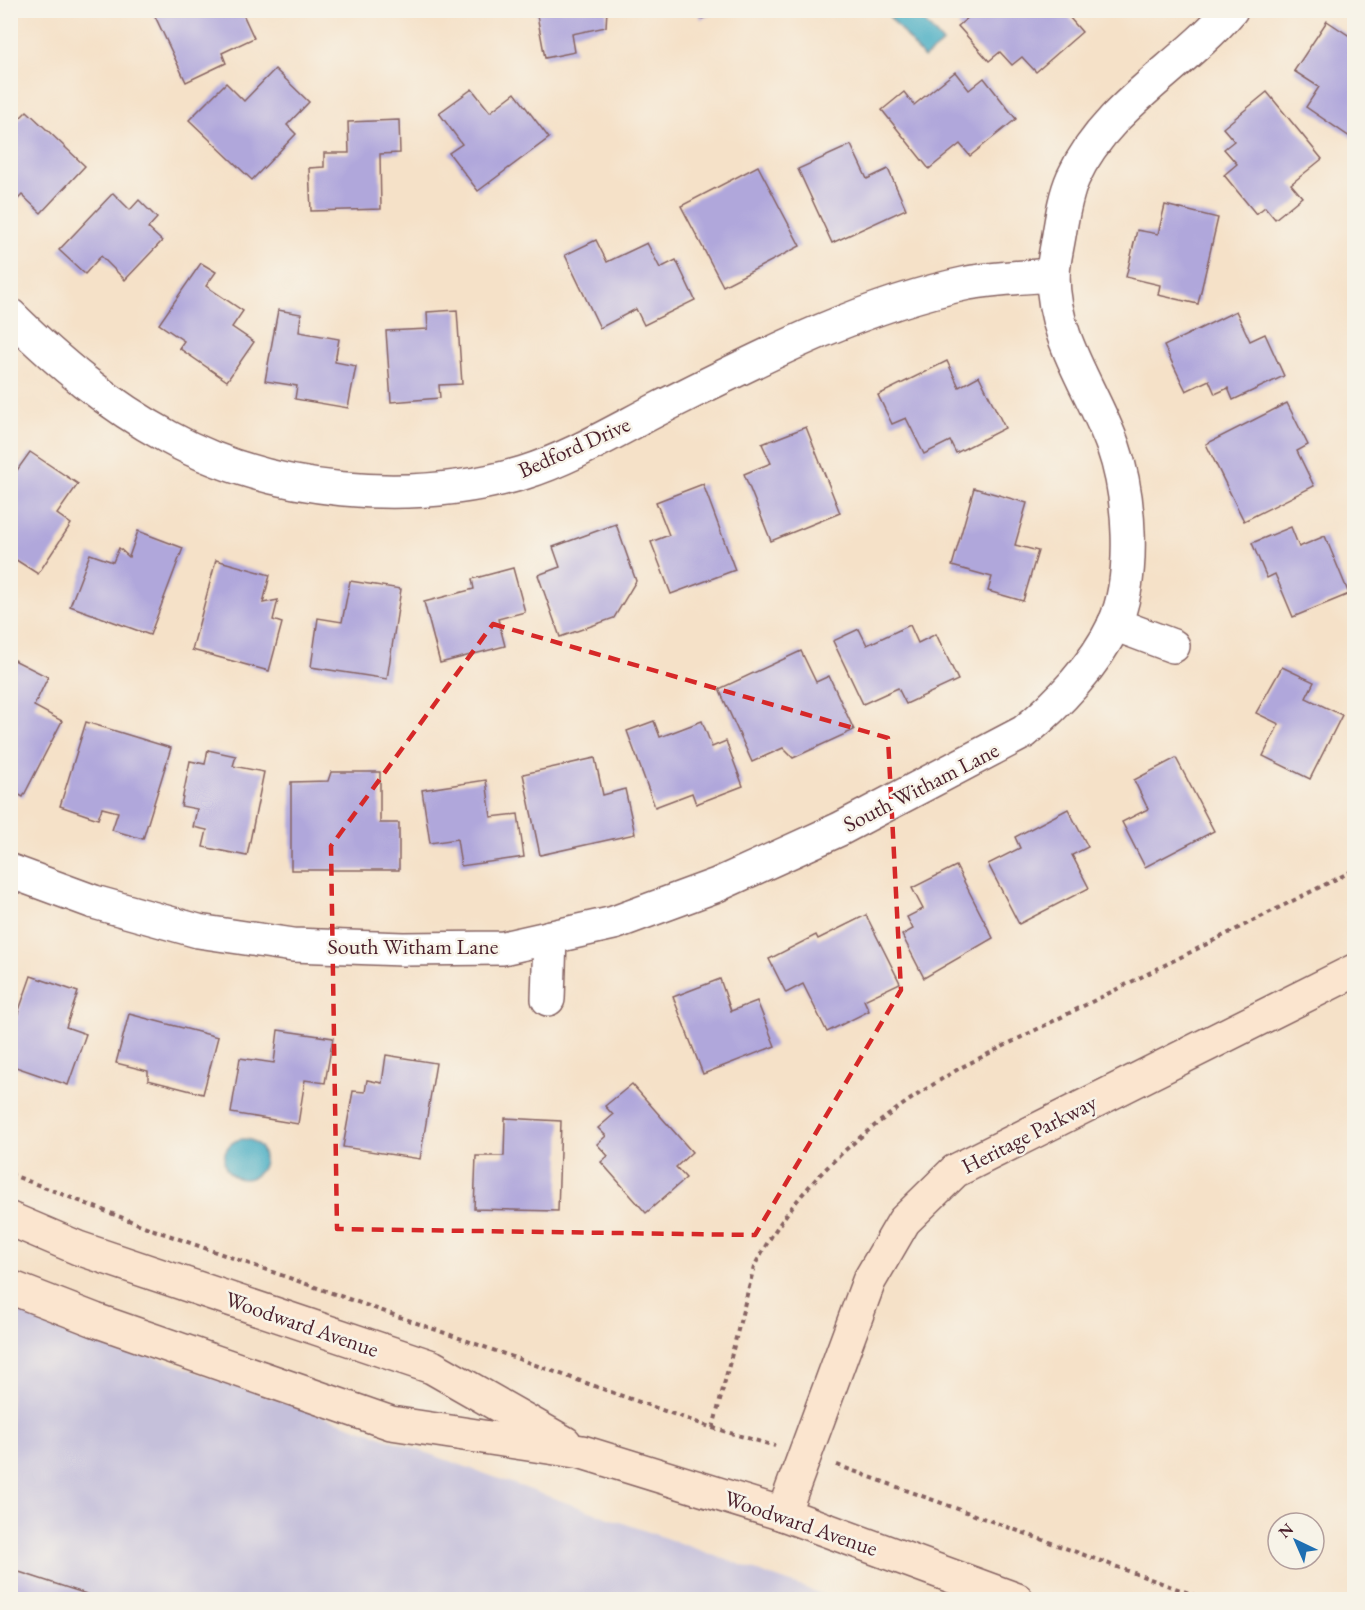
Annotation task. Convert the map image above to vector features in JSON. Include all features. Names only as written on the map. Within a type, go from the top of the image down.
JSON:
[{"type":"street","name":"South Witham Lane","points":[[10,871],[94,902],[198,931],[293,945],[403,949],[503,948],[614,923],[717,885],[840,829],[992,751],[1024,732],[1043,717],[1095,655],[1114,624],[1125,580],[1127,518],[1122,477],[1113,444],[1067,349],[1058,317],[1053,275],[1066,200],[1072,180],[1087,151],[1111,123],[1231,10]]},
{"type":"street","name":"Bedford Drive","points":[[10,315],[61,364],[169,437],[234,465],[285,478],[339,489],[397,489],[465,486],[525,472],[579,448],[813,332],[968,283],[1053,275]]},
{"type":"street","points":[[1114,624],[1173,646]]},
{"type":"street","points":[[548,999],[550,937]]},
{"type":"street","name":"Heritage Parkway","points":[[783,1515],[869,1281],[904,1221],[955,1171],[1354,971]]},
{"type":"street","name":"Woodward Avenue","points":[[10,1219],[78,1248],[432,1367],[582,1452]]},
{"type":"street","name":"Woodward Avenue","points":[[10,1287],[95,1320],[391,1423],[582,1452],[783,1515],[1017,1599]]},
{"type":"path","points":[[712,1428],[754,1267],[765,1245],[805,1192],[838,1155],[908,1099],[960,1068],[1354,870]]},
{"type":"path","points":[[10,1174],[154,1230],[712,1428],[760,1441]]},
{"type":"path","points":[[846,1468],[1208,1599]]},
{"type":"highlighted area","points":[[493,624],[888,738],[901,990],[755,1235],[337,1229],[331,846]]},
{"type":"shaded area","points":[[10,1308],[304,1409],[836,1599],[11,1599]]},
{"type":"water","points":[[896,10],[915,11],[943,43],[924,58],[889,16]]},
{"type":"water","points":[[244,1139],[252,1140],[258,1145],[263,1151],[263,1167],[258,1173],[252,1178],[244,1179],[236,1178],[230,1173],[225,1167],[224,1159],[225,1151],[230,1145],[236,1140]]},
{"type":"building","points":[[161,10],[211,10],[213,14],[220,10],[241,10],[254,38],[222,53],[226,63],[186,82],[154,14]]},
{"type":"building","points":[[536,10],[607,10],[606,27],[572,34],[575,52],[545,58]]},
{"type":"building","points":[[698,10],[721,10],[701,19]]},
{"type":"building","points":[[977,10],[1063,10],[1082,32],[1036,72],[1022,57],[1012,65],[1000,52],[989,61],[958,26]]},
{"type":"building","points":[[1327,21],[1354,39],[1353,139],[1306,107],[1319,87],[1294,71]]},
{"type":"building","points":[[275,69],[309,102],[287,125],[296,134],[252,180],[189,120],[226,83],[244,101]]},
{"type":"building","points":[[955,72],[969,90],[984,78],[1016,119],[970,156],[960,144],[929,169],[882,110],[904,92],[914,105]]},
{"type":"building","points":[[472,89],[490,112],[515,93],[549,138],[478,191],[449,153],[462,144],[439,113]]},
{"type":"building","points":[[1267,92],[1322,159],[1291,184],[1302,197],[1275,219],[1265,207],[1256,214],[1224,175],[1237,164],[1224,149],[1234,141],[1223,128]]},
{"type":"building","points":[[27,111],[85,166],[41,213],[22,195],[10,207],[10,128]]},
{"type":"building","points":[[399,120],[400,153],[380,154],[381,209],[311,211],[309,168],[324,167],[324,153],[349,153],[348,122]]},
{"type":"building","points":[[851,145],[867,179],[888,169],[906,209],[832,243],[798,169]]},
{"type":"building","points":[[758,166],[800,246],[723,286],[681,206]]},
{"type":"building","points":[[113,193],[130,210],[139,200],[157,218],[148,228],[162,241],[125,280],[101,256],[85,274],[59,250]]},
{"type":"building","points":[[1165,205],[1218,218],[1198,304],[1158,295],[1160,285],[1126,277],[1137,230],[1158,234]]},
{"type":"building","points":[[596,240],[607,262],[647,243],[660,268],[676,260],[695,300],[644,325],[636,309],[600,328],[565,255]]},
{"type":"building","points":[[201,263],[216,272],[206,286],[243,311],[232,327],[254,342],[227,381],[179,348],[184,341],[159,324]]},
{"type":"building","points":[[278,310],[301,314],[299,332],[339,339],[335,362],[356,366],[348,408],[295,399],[297,386],[265,381]]},
{"type":"building","points":[[457,310],[462,384],[439,385],[440,398],[391,402],[386,331],[428,329],[427,312]]},
{"type":"building","points":[[1236,311],[1250,341],[1265,334],[1284,376],[1233,400],[1228,388],[1215,394],[1209,380],[1186,391],[1164,346]]},
{"type":"building","points":[[947,361],[959,387],[979,376],[1005,428],[956,453],[950,441],[924,454],[906,418],[892,424],[878,395]]},
{"type":"building","points":[[1287,403],[1308,445],[1297,451],[1314,486],[1244,521],[1206,444]]},
{"type":"building","points":[[806,427],[840,513],[771,541],[744,474],[771,463],[762,444]]},
{"type":"building","points":[[30,452],[78,484],[57,514],[71,524],[38,574],[10,556],[10,480]]},
{"type":"building","points":[[703,484],[735,570],[671,594],[651,542],[669,535],[656,502]]},
{"type":"building","points":[[974,488],[1027,503],[1015,545],[1038,551],[1023,601],[988,591],[992,577],[952,566]]},
{"type":"building","points":[[616,524],[636,581],[614,618],[560,637],[538,575],[560,567],[553,547]]},
{"type":"building","points":[[1291,527],[1299,547],[1325,536],[1349,594],[1293,617],[1275,574],[1267,578],[1252,543]]},
{"type":"building","points":[[138,531],[183,548],[150,635],[70,606],[90,554],[113,562],[119,548],[129,557]]},
{"type":"building","points":[[216,560],[270,575],[263,603],[278,600],[273,620],[282,623],[269,671],[192,650]]},
{"type":"building","points":[[513,568],[525,612],[498,619],[505,646],[440,663],[424,602],[474,589],[472,579]]},
{"type":"building","points":[[350,581],[401,589],[387,679],[311,667],[318,618],[342,622]]},
{"type":"building","points":[[910,625],[918,643],[936,634],[958,680],[906,704],[898,688],[863,704],[833,641],[859,629],[867,645]]},
{"type":"building","points":[[801,651],[816,682],[829,676],[854,730],[793,758],[783,748],[752,762],[719,689]]},
{"type":"building","points":[[10,658],[48,677],[34,706],[62,721],[23,797],[10,790]]},
{"type":"building","points":[[1282,667],[1314,682],[1306,698],[1342,715],[1310,779],[1263,756],[1279,724],[1256,713]]},
{"type":"building","points":[[654,721],[660,737],[702,721],[712,747],[726,741],[743,786],[696,804],[692,793],[655,807],[627,731]]},
{"type":"building","points":[[86,722],[171,748],[143,839],[112,830],[118,812],[102,808],[98,819],[60,806]]},
{"type":"building","points":[[208,750],[236,756],[233,766],[264,772],[247,856],[203,847],[207,830],[193,827],[197,809],[181,806],[190,761],[205,764]]},
{"type":"building","points":[[595,758],[603,795],[625,789],[635,834],[540,855],[523,774]]},
{"type":"building","points":[[1176,758],[1214,831],[1145,867],[1122,822],[1148,809],[1134,780]]},
{"type":"building","points":[[331,772],[380,772],[380,823],[399,823],[399,870],[291,870],[291,782],[328,781]]},
{"type":"building","points":[[486,780],[491,817],[518,814],[524,857],[461,866],[457,839],[430,843],[422,790]]},
{"type":"building","points":[[1068,809],[1088,847],[1072,855],[1089,888],[1019,924],[988,864],[1020,848],[1015,837]]},
{"type":"building","points":[[956,866],[993,938],[924,978],[902,935],[913,929],[907,917],[923,909],[912,888]]},
{"type":"building","points":[[866,915],[900,983],[864,1000],[869,1011],[827,1032],[803,984],[786,993],[769,959],[816,935],[818,939]]},
{"type":"building","points":[[31,976],[78,992],[66,1027],[86,1034],[68,1085],[10,1065],[10,1036]]},
{"type":"building","points":[[720,979],[731,1011],[757,1001],[775,1046],[703,1074],[673,997]]},
{"type":"building","points":[[129,1014],[218,1037],[203,1094],[148,1080],[148,1071],[116,1063]]},
{"type":"building","points":[[278,1030],[333,1038],[325,1083],[305,1080],[298,1124],[231,1113],[240,1058],[274,1063]]},
{"type":"building","points":[[386,1055],[436,1063],[420,1159],[343,1147],[353,1091],[365,1092],[367,1080],[382,1083]]},
{"type":"building","points":[[632,1084],[692,1152],[676,1167],[686,1178],[646,1213],[601,1162],[608,1156],[597,1144],[606,1136],[598,1128],[613,1115],[605,1106]]},
{"type":"building","points":[[505,1118],[561,1121],[558,1211],[474,1209],[476,1156],[504,1156]]},
{"type":"building","points":[[10,1569],[102,1599],[102,1600],[10,1600]]}]
